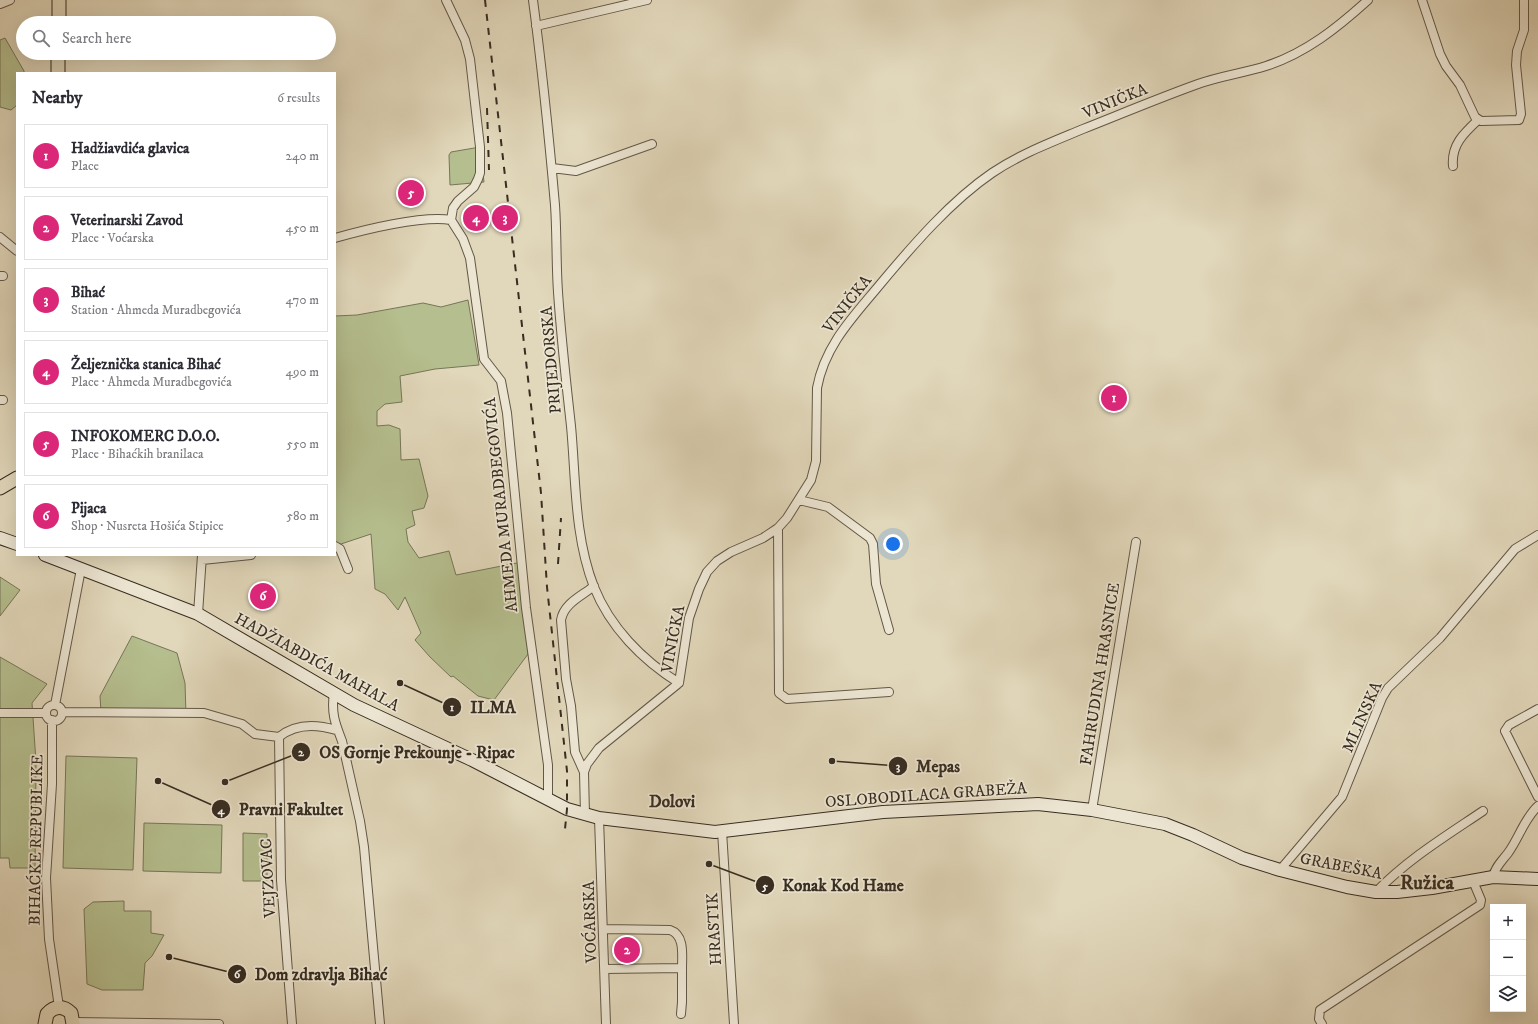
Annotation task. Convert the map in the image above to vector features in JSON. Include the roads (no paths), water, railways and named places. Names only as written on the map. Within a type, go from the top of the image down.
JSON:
[{"type":"main road","points":[[59,0],[59,16]]},
{"type":"main road","points":[[58,60],[58,72]]},
{"type":"main road","points":[[0,488],[16,479]]},
{"type":"main road","points":[[42,1024],[46,1014],[54,1008],[59,1007],[68,1010],[73,1017],[73,1023]]},
{"type":"street","points":[[0,4],[10,0]]},
{"type":"street","points":[[336,238],[386,226],[440,219],[451,220],[453,208],[474,187],[478,179],[480,173],[480,147],[470,60],[465,40],[446,0]]},
{"type":"street","name":"PRIJEDORSKA","points":[[533,0],[552,168],[564,376],[571,428],[575,487],[585,555],[594,586],[605,610],[640,655],[658,670],[679,683]]},
{"type":"street","points":[[536,26],[647,0]]},
{"type":"street","name":"VINIČKA","points":[[584,772],[587,764],[599,748],[679,683],[687,623],[699,589],[707,572],[717,561],[731,552],[763,538],[778,528],[799,500],[814,470],[816,461],[817,388],[822,367],[834,342],[850,318],[919,240],[973,188],[992,173],[1018,158],[1144,104],[1203,82],[1264,67],[1287,59],[1309,47],[1368,0]]},
{"type":"street","points":[[1422,0],[1443,60],[1460,85],[1478,120]]},
{"type":"street","points":[[1453,166],[1454,150],[1459,140],[1478,120],[1519,120],[1521,114],[1521,102],[1516,80],[1516,65],[1517,51],[1524,30],[1524,0]]},
{"type":"street","points":[[552,168],[576,171],[652,144]]},
{"type":"street","name":"AHMEDA MURADBEGOVIĆA","points":[[451,220],[460,234],[470,258],[484,359],[501,381],[507,412],[526,608],[548,765],[548,798]]},
{"type":"street","points":[[0,237],[16,250]]},
{"type":"street","points":[[799,500],[828,507],[870,538],[873,544],[876,584],[889,630]]},
{"type":"street","points":[[778,528],[778,642],[779,693],[781,696],[786,699],[889,692]]},
{"type":"street","name":"MLINSKA","points":[[1280,870],[1342,797],[1376,712],[1388,688],[1440,638],[1515,549],[1538,535]]},
{"type":"street","points":[[0,538],[16,544]]},
{"type":"street","name":"FAHRUDINA HRASNICE","points":[[1092,810],[1136,542]]},
{"type":"street","points":[[336,547],[340,549],[348,569]]},
{"type":"street","name":"HADŽIABDIĆA MAHALA","points":[[48,556],[198,614],[334,693],[568,809]]},
{"type":"street","points":[[198,614],[202,558],[235,556]]},
{"type":"street","points":[[55,705],[81,569]]},
{"type":"street","points":[[585,815],[584,772],[575,752],[571,706],[566,679],[561,620],[562,614],[568,606],[594,586]]},
{"type":"street","points":[[334,693],[332,704],[336,730],[342,741],[361,827],[380,1024]]},
{"type":"street","points":[[55,705],[60,708],[62,712]]},
{"type":"street","points":[[46,713],[48,708],[55,705]]},
{"type":"street","points":[[1538,709],[1509,725],[1505,731],[1538,797]]},
{"type":"street","points":[[46,713],[48,718],[52,720],[59,719],[62,712]]},
{"type":"street","points":[[62,712],[204,713],[242,724],[255,734],[279,737],[295,727],[326,727],[336,730]]},
{"type":"street","points":[[0,713],[46,713]]},
{"type":"street","name":"BIHAĆKE REPUBLIKE","points":[[52,720],[52,784],[46,878],[49,939],[59,1007]]},
{"type":"street","name":"VEJZOVAC","points":[[279,737],[281,880],[292,1024]]},
{"type":"street","name":"OSLOBODILACA GRABEŽA","points":[[568,809],[599,818],[722,831],[809,819],[942,808],[1038,804],[1092,810],[1165,824],[1193,835],[1242,858],[1280,870]]},
{"type":"street","points":[[1493,877],[1494,871],[1508,853],[1526,822],[1538,806]]},
{"type":"street","points":[[1376,892],[1392,876],[1419,854],[1483,811]]},
{"type":"street","name":"VOĆARSKA","points":[[599,818],[604,929],[606,1024]]},
{"type":"street","name":"HRASTIK","points":[[722,831],[734,1024]]},
{"type":"street","name":"GRABEŠKA","points":[[1280,870],[1347,887],[1376,892],[1397,892],[1493,877],[1538,879]]},
{"type":"street","points":[[1322,1024],[1319,1019],[1320,1010],[1480,905],[1481,900],[1473,881]]},
{"type":"street","points":[[604,929],[659,929],[676,932],[681,943],[681,1014]]},
{"type":"street","points":[[605,968],[682,968]]},
{"type":"street","points":[[73,1023],[219,1024]]},
{"type":"railway","points":[[485,0],[541,493],[547,587],[567,771],[567,809],[565,829]]},
{"type":"railway","points":[[487,108],[489,170]]},
{"type":"railway","points":[[558,564],[561,518]]},
{"type":"place","name":"INFOKOMERC D.O.O.","points":[[411,193]]},
{"type":"place","name":"Željeznička stanica Bihać","points":[[476,218]]},
{"type":"place","name":"Bihać","points":[[505,218]]},
{"type":"place","name":"Hadžiavdića glavica","points":[[1114,398]]},
{"type":"place","name":"Pijaca","points":[[263,596]]},
{"type":"place","name":"ILMA","points":[[400,683]]},
{"type":"place","name":"Mepas","points":[[832,761]]},
{"type":"place","name":"Pravni Fakultet","points":[[158,781]]},
{"type":"place","name":"OS Gornje Prekounje - Ripac","points":[[225,782]]},
{"type":"place","name":"Konak Kod Hame","points":[[709,864]]},
{"type":"place","name":"Veterinarski Zavod","points":[[627,950]]},
{"type":"place","name":"Dom zdravlja Bihać","points":[[169,957]]},
{"type":"district","name":"Dolovi","points":[[672,802]]},
{"type":"district","name":"Ružica","points":[[1427,883]]}]
